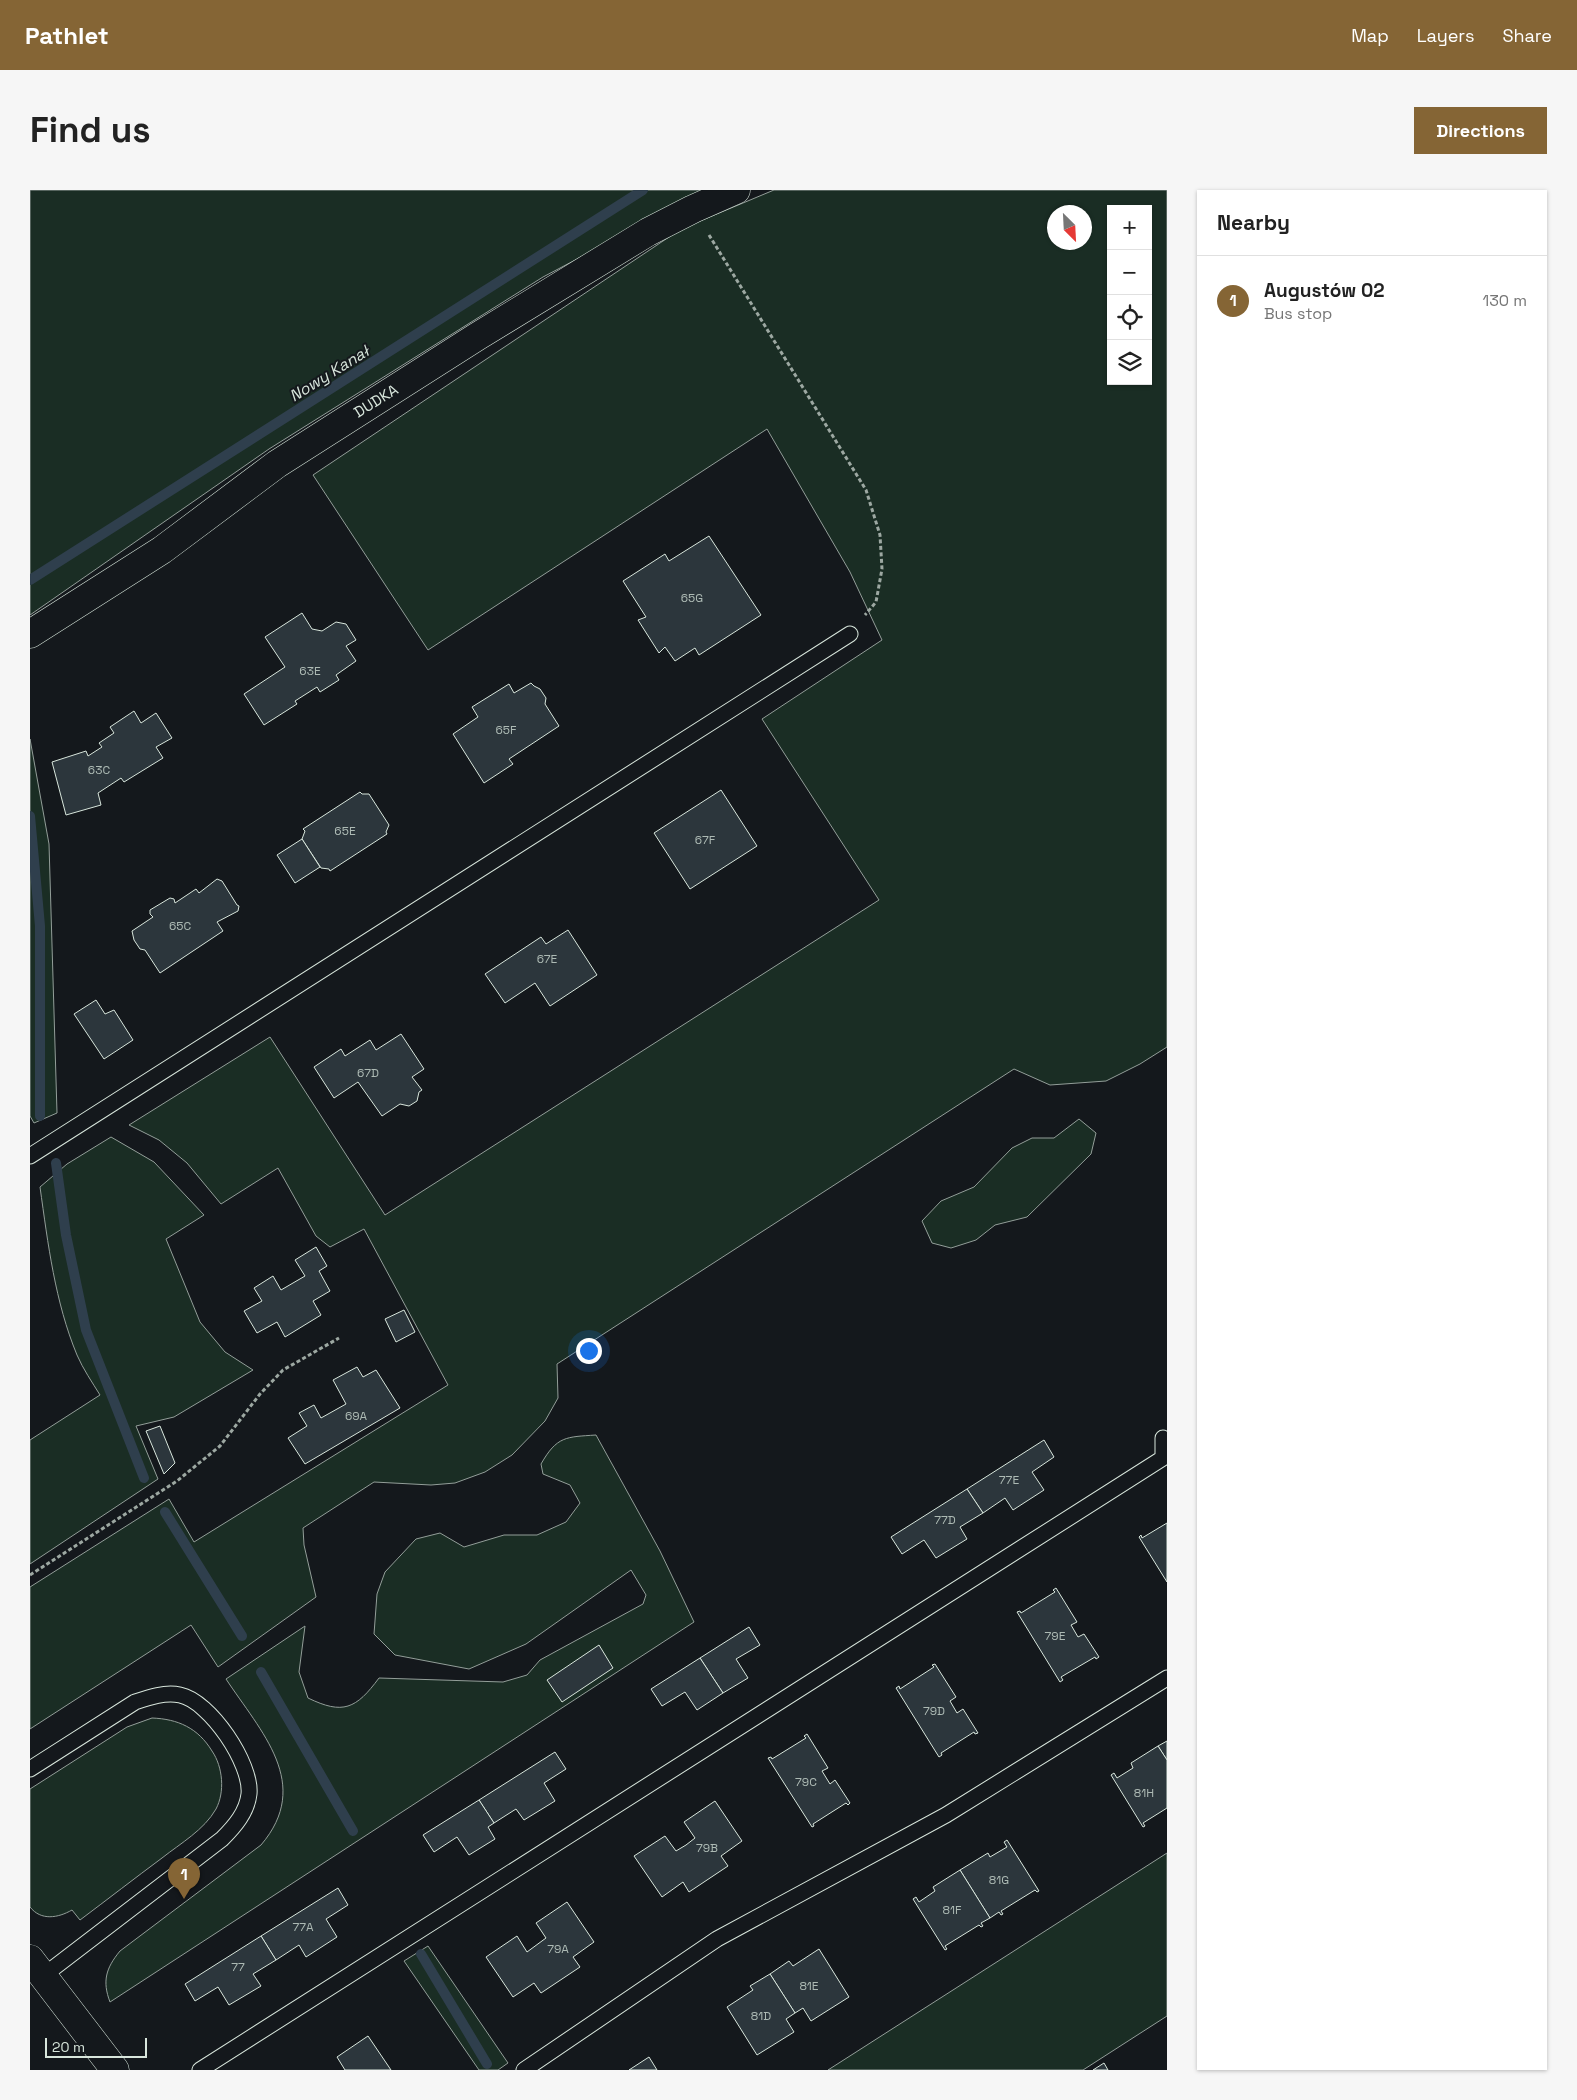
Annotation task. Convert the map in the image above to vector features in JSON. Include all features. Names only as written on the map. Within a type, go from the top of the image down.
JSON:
[{"type":"street","name":"DUDKA","points":[[30,634],[162,550],[277,464],[622,248],[694,209],[736,190]]},
{"type":"street","points":[[36,1968],[115,2070]]},
{"type":"lane","points":[[30,1156],[850,634]]},
{"type":"lane","points":[[200,2070],[1163,1458],[1163,1438]]},
{"type":"lane","points":[[524,2070],[717,1939],[946,1816],[1167,1678]]},
{"type":"lane","points":[[30,1769],[135,1702],[167,1694],[180,1695],[192,1699],[210,1715],[238,1754],[249,1780],[247,1804],[234,1827],[222,1839],[36,1968]]},
{"type":"path","points":[[694,209],[866,490],[880,535],[882,569],[876,602],[850,634]]},
{"type":"path","points":[[30,1575],[177,1482],[220,1446],[260,1394],[283,1370],[339,1338]]},
{"type":"green space","points":[[30,190],[708,190],[543,277],[269,449],[30,615]]},
{"type":"green space","points":[[774,190],[1167,190],[1167,1047],[1140,1064],[1106,1081],[1050,1085],[1014,1069],[557,1364],[558,1398],[545,1421],[512,1455],[485,1472],[455,1483],[431,1485],[374,1482],[303,1528],[304,1545],[316,1597],[218,1667],[191,1625],[30,1729],[30,1587],[169,1499],[194,1542],[448,1385],[364,1229],[330,1247],[316,1236],[278,1168],[221,1204],[187,1163],[159,1140],[129,1125],[270,1037],[385,1215],[879,900],[762,719],[882,640],[850,572],[767,429],[428,650],[313,475],[681,229]]},
{"type":"green space","points":[[30,739],[49,844],[57,1113],[34,1123],[30,1116]]},
{"type":"green space","points":[[1079,1119],[1096,1133],[1091,1154],[1027,1217],[995,1225],[976,1240],[951,1248],[932,1243],[922,1221],[941,1201],[974,1187],[1012,1148],[1032,1138],[1054,1138]]},
{"type":"green space","points":[[111,1137],[154,1162],[204,1215],[166,1239],[200,1322],[225,1352],[253,1370],[174,1417],[136,1426],[158,1479],[30,1564],[30,1440],[100,1395],[79,1360],[69,1335],[53,1273],[40,1187],[67,1164]]},
{"type":"green space","points":[[596,1435],[660,1551],[694,1622],[110,2002],[106,1988],[107,1975],[111,1963],[120,1951],[261,1845],[276,1823],[282,1801],[282,1780],[276,1759],[254,1719],[226,1679],[305,1626],[299,1672],[308,1698],[320,1703],[340,1707],[348,1706],[363,1697],[379,1678],[503,1682],[527,1675],[540,1660],[643,1604],[646,1595],[631,1570],[526,1644],[469,1669],[395,1655],[374,1634],[377,1594],[385,1572],[416,1539],[440,1533],[464,1547],[504,1535],[537,1535],[566,1522],[580,1503],[570,1485],[543,1474],[541,1464],[552,1448],[563,1440],[577,1436]]},
{"type":"green space","points":[[152,1718],[170,1720],[187,1726],[200,1736],[216,1757],[219,1764],[222,1787],[216,1809],[211,1817],[192,1836],[80,1920],[72,1910],[50,1917],[39,1914],[30,1907],[30,1789],[127,1727]]},
{"type":"green space","points":[[1167,1853],[1167,2016],[1083,2070],[828,2070]]},
{"type":"green space","points":[[428,1946],[508,2063],[498,2070],[479,2070],[404,1961]]},
{"type":"building","points":[[709,536],[761,615],[699,655],[695,648],[675,661],[665,647],[659,653],[638,620],[646,617],[623,581],[665,554],[669,561]]},
{"type":"building","points":[[302,613],[312,629],[322,631],[336,622],[346,624],[356,640],[346,646],[356,661],[336,675],[339,680],[320,692],[317,687],[295,701],[297,704],[264,725],[244,694],[285,667],[265,637]]},
{"type":"building","points":[[531,683],[540,689],[546,698],[545,704],[559,726],[509,759],[513,764],[484,783],[453,734],[478,717],[472,707],[509,684],[514,693]]},
{"type":"building","points":[[134,711],[141,723],[156,713],[172,738],[156,747],[163,758],[124,782],[121,778],[98,793],[101,805],[66,815],[52,762],[86,751],[88,756],[102,747],[99,743],[114,733],[110,727]]},
{"type":"building","points":[[721,790],[757,846],[690,889],[654,833]]},
{"type":"building","points":[[360,792],[362,794],[369,794],[389,825],[387,834],[330,871],[329,869],[321,868],[302,839],[305,831],[303,829]]},
{"type":"building","points":[[302,839],[320,867],[295,883],[277,855]]},
{"type":"building","points":[[217,879],[222,881],[239,906],[238,911],[217,922],[223,931],[160,973],[145,950],[140,949],[134,940],[132,931],[153,917],[150,914],[150,910],[170,898],[174,899],[175,903],[196,889],[199,893]]},
{"type":"building","points":[[568,930],[597,975],[550,1006],[535,983],[505,1003],[485,974],[541,937],[546,944]]},
{"type":"building","points":[[96,1000],[105,1014],[114,1010],[133,1040],[104,1059],[74,1014]]},
{"type":"building","points":[[401,1034],[424,1069],[412,1077],[422,1090],[419,1092],[417,1101],[409,1106],[400,1104],[382,1116],[358,1082],[334,1098],[314,1067],[341,1049],[345,1056],[370,1040],[376,1050]]},
{"type":"building","points":[[316,1247],[327,1266],[319,1271],[330,1291],[313,1301],[321,1315],[285,1337],[277,1322],[257,1333],[244,1311],[262,1301],[254,1288],[273,1276],[281,1290],[305,1276],[295,1260]]},
{"type":"building","points":[[404,1310],[415,1332],[396,1342],[385,1319]]},
{"type":"building","points":[[357,1367],[363,1377],[376,1370],[400,1408],[305,1464],[288,1438],[307,1426],[299,1413],[314,1405],[321,1418],[346,1404],[333,1380]]},
{"type":"building","points":[[160,1426],[175,1463],[164,1474],[146,1431]]},
{"type":"building","points":[[1044,1440],[1054,1457],[1032,1472],[1044,1490],[1013,1510],[1005,1498],[983,1513],[967,1489]]},
{"type":"building","points":[[967,1489],[983,1513],[960,1527],[967,1539],[936,1558],[924,1540],[902,1554],[891,1537]]},
{"type":"building","points":[[1167,1523],[1167,1582],[1139,1537],[1141,1535],[1142,1538]]},
{"type":"building","points":[[1056,1588],[1077,1622],[1071,1625],[1078,1637],[1084,1634],[1099,1657],[1096,1659],[1095,1657],[1061,1677],[1063,1680],[1060,1682],[1017,1612],[1020,1611],[1021,1613],[1055,1592],[1053,1590]]},
{"type":"building","points":[[749,1627],[760,1645],[736,1659],[748,1678],[723,1693],[700,1658]]},
{"type":"building","points":[[599,1645],[613,1668],[562,1702],[547,1680]]},
{"type":"building","points":[[700,1658],[723,1693],[697,1710],[685,1692],[662,1706],[651,1689]]},
{"type":"building","points":[[935,1664],[956,1697],[950,1701],[957,1713],[963,1709],[978,1733],[975,1734],[974,1732],[941,1753],[942,1755],[939,1757],[896,1688],[899,1686],[900,1689],[934,1667],[932,1665]]},
{"type":"building","points":[[807,1734],[828,1768],[822,1771],[830,1784],[835,1780],[850,1803],[848,1805],[846,1803],[813,1824],[814,1826],[812,1827],[768,1758],[771,1757],[772,1759],[806,1738],[804,1736]]},
{"type":"building","points":[[1167,1741],[1167,1760],[1158,1746]]},
{"type":"building","points":[[1158,1746],[1167,1760],[1167,1808],[1143,1823],[1145,1826],[1143,1827],[1111,1775],[1114,1773],[1117,1778],[1133,1768],[1131,1763]]},
{"type":"building","points":[[555,1752],[566,1769],[544,1783],[555,1801],[524,1820],[516,1809],[494,1823],[479,1800]]},
{"type":"building","points":[[479,1800],[494,1823],[488,1827],[495,1839],[469,1855],[457,1837],[434,1852],[423,1835]]},
{"type":"building","points":[[715,1801],[742,1841],[721,1856],[728,1866],[689,1892],[683,1882],[662,1897],[634,1856],[665,1836],[676,1851],[686,1845],[695,1838],[684,1822]]},
{"type":"building","points":[[1007,1840],[1039,1891],[1035,1890],[1001,1911],[1003,1914],[1001,1915],[999,1912],[990,1918],[960,1870],[988,1853],[990,1857],[1007,1847],[1004,1842]]},
{"type":"building","points":[[960,1870],[990,1918],[981,1923],[983,1926],[979,1925],[945,1946],[947,1949],[945,1950],[913,1899],[916,1897],[919,1902],[935,1891],[933,1887]]},
{"type":"building","points":[[338,1888],[348,1905],[326,1919],[337,1937],[306,1957],[299,1945],[276,1960],[261,1936]]},
{"type":"building","points":[[567,1902],[594,1942],[573,1957],[580,1967],[541,1993],[534,1983],[513,1997],[486,1957],[517,1936],[527,1952],[546,1938],[536,1923]]},
{"type":"building","points":[[261,1936],[276,1960],[253,1974],[261,1986],[229,2005],[218,1987],[195,2001],[185,1984]]},
{"type":"building","points":[[819,1949],[849,1997],[811,2021],[803,2008],[795,2013],[770,1974],[789,1961],[793,1966]]},
{"type":"building","points":[[770,1974],[795,2013],[786,2019],[794,2032],[757,2055],[727,2007],[753,1990],[750,1986]]},
{"type":"building","points":[[368,2036],[391,2070],[345,2070],[337,2057]]},
{"type":"building","points":[[649,2057],[657,2070],[629,2070]]},
{"type":"building","points":[[1104,2063],[1108,2070],[1093,2070]]},
{"type":"waterway","name":"Nowy Kanał","points":[[30,580],[643,190]]},
{"type":"waterway","points":[[30,816],[40,926],[40,1116]]},
{"type":"waterway","points":[[56,1163],[66,1235],[86,1330],[144,1478]]},
{"type":"waterway","points":[[165,1512],[242,1636]]},
{"type":"waterway","points":[[261,1672],[353,1831]]},
{"type":"waterway","points":[[421,1954],[487,2064]]},
{"type":"place","name":"Augustów 02","points":[[184,1899]]}]
